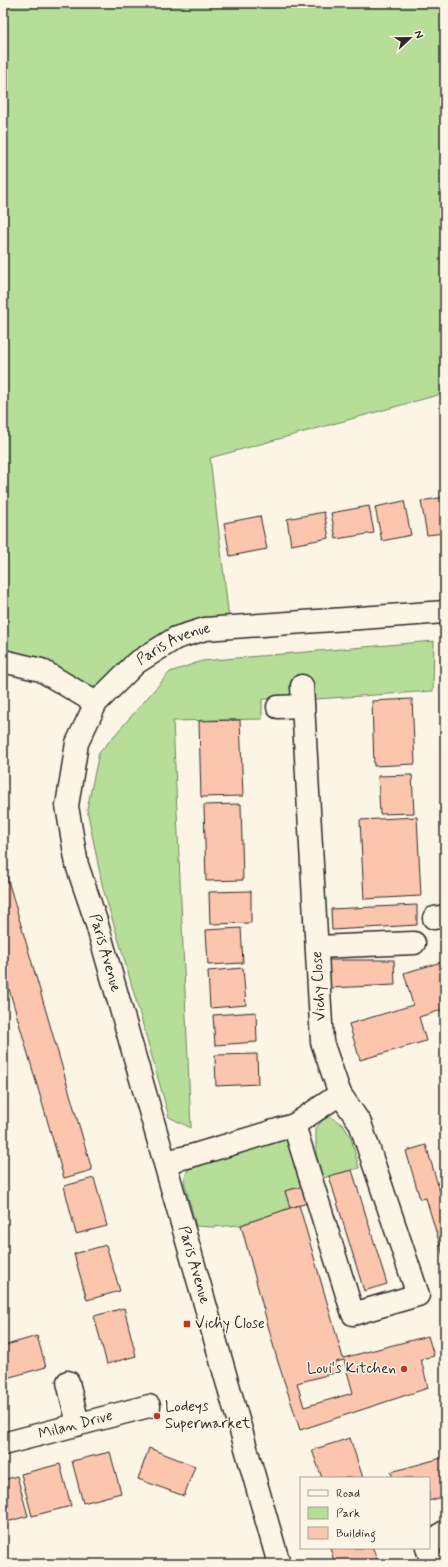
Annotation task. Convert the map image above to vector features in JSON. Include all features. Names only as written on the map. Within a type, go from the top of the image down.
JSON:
[{"type":"street","name":"Paris Avenue","points":[[279,1564],[96,921],[77,865],[67,806],[77,743],[96,703],[136,664],[176,638],[205,629],[445,612]]},
{"type":"street","points":[[3,661],[41,670],[96,703]]},
{"type":"street","name":"Vichy Close","points":[[278,707],[303,696],[322,1042],[340,1094],[360,1123],[418,1295],[353,1314],[294,1125]]},
{"type":"street","points":[[317,947],[414,943]]},
{"type":"street","points":[[164,1162],[191,1156],[294,1125],[340,1094]]},
{"type":"street","points":[[68,1382],[78,1424]]},
{"type":"street","name":"Milan Drive","points":[[3,1444],[149,1406]]},
{"type":"street","points":[[427,1549],[433,1564]]},
{"type":"green space","points":[[3,3],[445,3],[445,393],[210,458],[230,627],[205,629],[96,703],[3,661]]},
{"type":"green space","points":[[434,641],[433,691],[302,700],[262,699],[262,719],[173,721],[191,1128],[169,1117],[103,889],[87,809],[99,753],[170,672],[202,661]]},
{"type":"green space","points":[[330,1116],[344,1126],[351,1138],[359,1168],[323,1178],[316,1154],[316,1128],[323,1120]]},
{"type":"green space","points":[[286,1137],[304,1186],[285,1191],[290,1208],[241,1225],[212,1227],[196,1226],[184,1181],[187,1171],[194,1166]]},
{"type":"building","points":[[445,497],[445,533],[427,535],[421,501]]},
{"type":"building","points":[[404,501],[411,535],[382,541],[375,507]]},
{"type":"building","points":[[369,506],[374,533],[336,539],[331,513]]},
{"type":"building","points":[[324,512],[329,538],[291,545],[287,519]]},
{"type":"building","points":[[260,516],[267,549],[230,556],[224,523]]},
{"type":"building","points":[[412,699],[415,764],[374,766],[372,701]]},
{"type":"building","points":[[240,720],[243,796],[201,797],[199,721]]},
{"type":"building","points":[[412,775],[414,813],[380,814],[378,776]]},
{"type":"building","points":[[241,804],[243,880],[206,881],[204,805]]},
{"type":"building","points":[[417,817],[421,896],[364,899],[360,820]]},
{"type":"building","points":[[3,863],[92,1170],[64,1178],[3,968]]},
{"type":"building","points":[[251,891],[251,923],[210,924],[209,892]]},
{"type":"building","points":[[417,905],[417,925],[332,930],[331,909]]},
{"type":"building","points":[[241,928],[243,963],[208,965],[206,930]]},
{"type":"building","points":[[329,960],[394,960],[395,985],[330,988]]},
{"type":"building","points":[[445,961],[445,1009],[419,1017],[426,1041],[360,1060],[349,1024],[413,1005],[404,973]]},
{"type":"building","points":[[243,968],[246,1005],[210,1008],[208,971]]},
{"type":"building","points":[[256,1012],[257,1042],[215,1045],[213,1015]]},
{"type":"building","points":[[257,1054],[258,1084],[216,1086],[215,1055]]},
{"type":"building","points":[[426,1145],[440,1192],[445,1191],[445,1262],[426,1198],[420,1199],[406,1151]]},
{"type":"building","points":[[352,1170],[387,1284],[364,1291],[329,1176]]},
{"type":"building","points":[[94,1178],[107,1226],[76,1234],[64,1186]]},
{"type":"building","points":[[304,1186],[308,1203],[290,1208],[285,1191]]},
{"type":"building","points":[[299,1205],[343,1358],[428,1336],[434,1356],[421,1359],[428,1388],[300,1430],[277,1359],[241,1225]],"holes":[[[344,1360],[353,1393],[304,1407],[297,1383],[338,1372],[336,1362]]]},
{"type":"building","points":[[106,1245],[120,1291],[87,1300],[74,1254]]},
{"type":"building","points":[[124,1308],[136,1356],[107,1364],[94,1316]]},
{"type":"building","points":[[37,1336],[46,1367],[3,1379],[3,1346]]},
{"type":"building","points":[[350,1438],[363,1477],[322,1477],[312,1450]]},
{"type":"building","points":[[149,1448],[195,1466],[184,1496],[138,1479]]},
{"type":"building","points":[[110,1452],[121,1493],[83,1503],[72,1461]]},
{"type":"building","points":[[445,1457],[445,1496],[430,1501],[430,1477],[393,1477],[391,1472]]},
{"type":"building","points":[[60,1464],[71,1506],[32,1516],[21,1474]]},
{"type":"building","points":[[17,1476],[28,1516],[3,1523],[3,1480]]},
{"type":"building","points":[[330,1549],[373,1549],[378,1564],[335,1564]]},
{"type":"place","name":"Vichy Close","points":[[187,1324]]},
{"type":"place","name":"Loui's Kitchen","points":[[404,1369]]},
{"type":"place","name":"Lodeys Supermarket","points":[[157,1416]]}]
